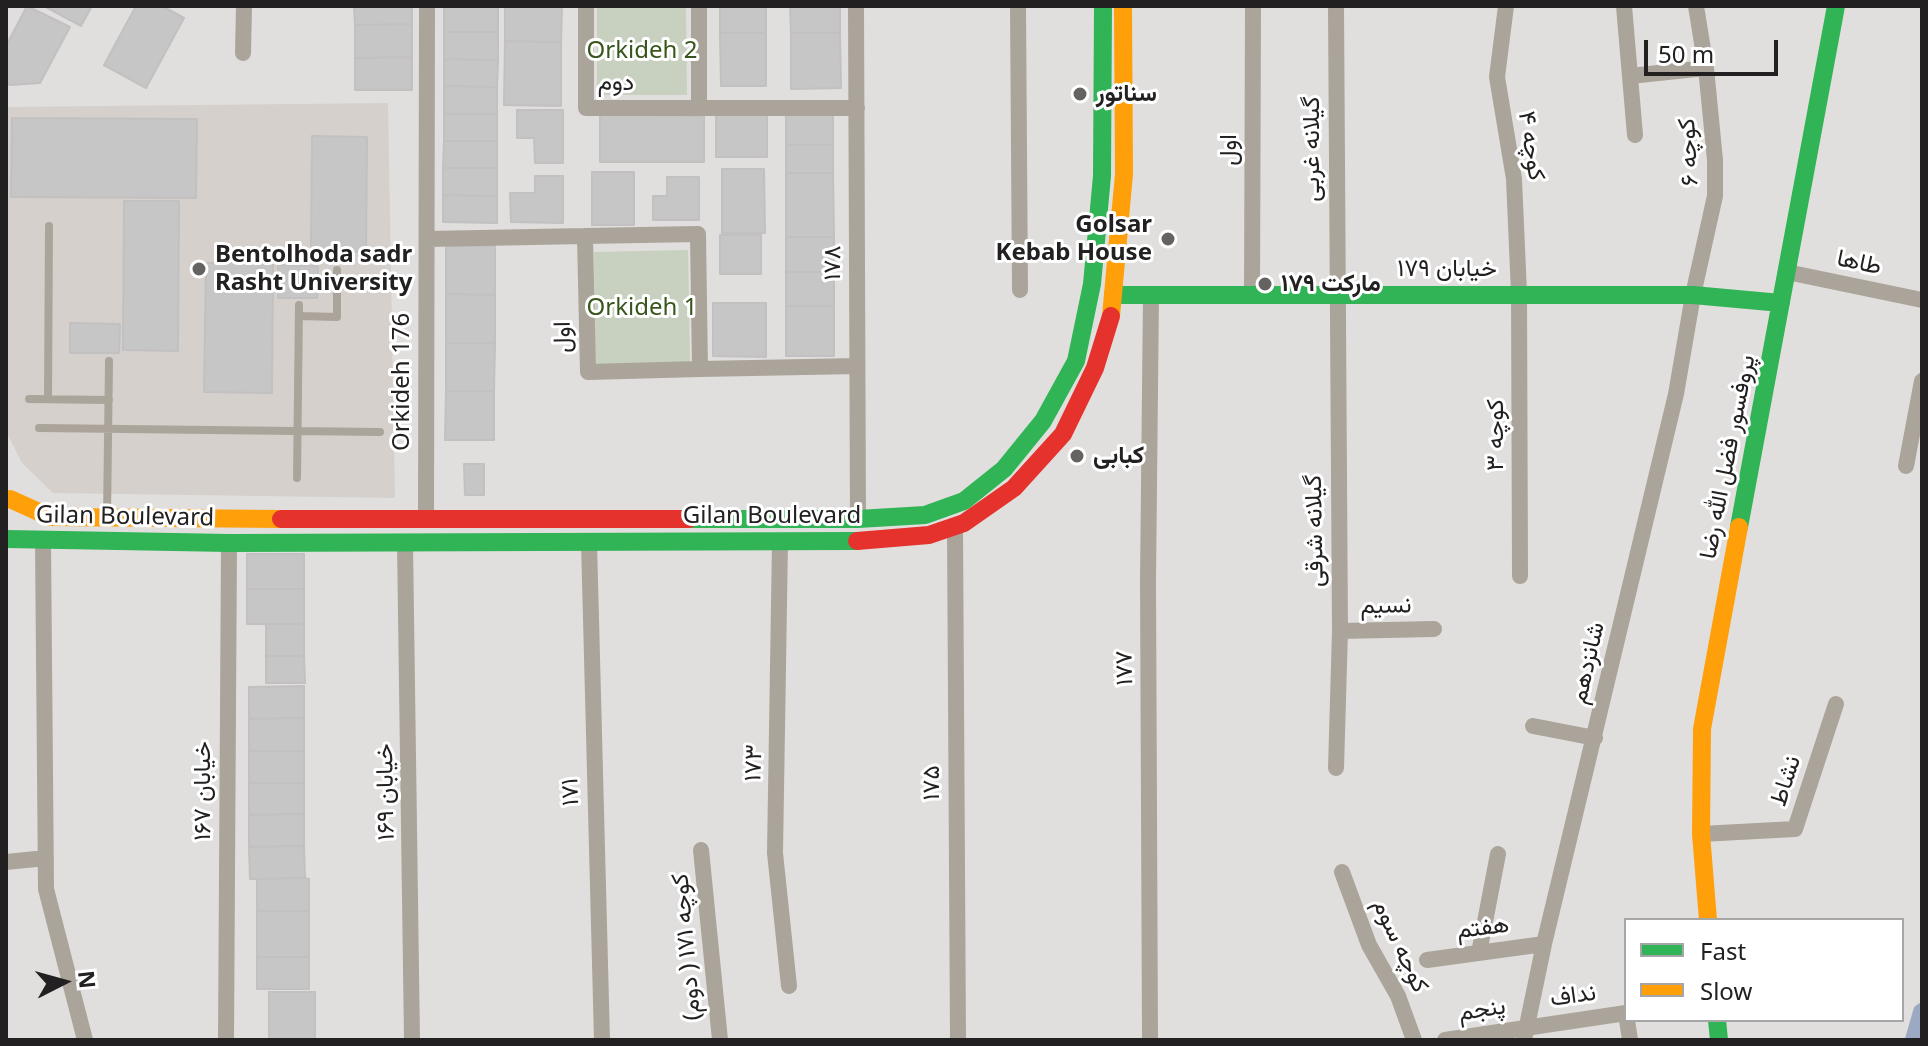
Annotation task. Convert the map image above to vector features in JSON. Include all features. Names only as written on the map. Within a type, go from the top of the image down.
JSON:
[{"type":"main road","name":"Gilan Boulevard","points":[[8,517],[858,519],[925,515],[964,501],[1004,469],[1043,421],[1076,361],[1092,284],[1102,176],[1103,6]]},
{"type":"main road","name":"Gilan Boulevard","points":[[8,517],[43,540],[229,543],[859,541],[929,535],[964,523],[1014,488],[1063,434],[1095,368],[1111,315],[1124,174],[1123,6]]},
{"type":"main road","name":"پروفسور فضل الله رضا","points":[[1708,918],[1701,834],[1702,729],[1836,6]]},
{"type":"main road","name":"خیابان ۱۷۹","points":[[1113,295],[1693,295],[1781,303]]},
{"type":"street","points":[[243,53],[244,6]]},
{"type":"street","name":"Orkideh 176","points":[[426,519],[427,6]]},
{"type":"street","name":"دوم","points":[[586,6],[586,108],[857,108]]},
{"type":"street","points":[[699,6],[699,108]]},
{"type":"street","name":"۱۷۸","points":[[856,6],[858,519]]},
{"type":"street","points":[[1018,6],[1020,290]]},
{"type":"street","name":"اول","points":[[1252,294],[1253,6]]},
{"type":"street","name":"گیلانه غربی","points":[[1336,6],[1337,293]]},
{"type":"street","name":"کوچه ۴","points":[[1506,6],[1497,77],[1514,179],[1519,293]]},
{"type":"street","points":[[1624,6],[1635,135]]},
{"type":"street","name":"کوچه ۶","points":[[1693,295],[1715,196],[1715,160],[1706,68],[1696,6]]},
{"type":"street","points":[[1630,76],[1706,68]]},
{"type":"street","points":[[427,239],[698,234],[700,369]]},
{"type":"street","name":"اول","points":[[585,236],[588,372],[857,366]]},
{"type":"street","name":"طاها","points":[[1787,272],[1922,300]]},
{"type":"street","name":"گیلانه شرقی","points":[[1336,768],[1340,631],[1337,293]]},
{"type":"street","name":"کوچه ۳","points":[[1519,293],[1520,576]]},
{"type":"street","name":"۱۷۷","points":[[1150,1040],[1148,580],[1151,295]]},
{"type":"street","name":"شانزدهم","points":[[1526,1034],[1544,944],[1676,394],[1693,295]]},
{"type":"street","points":[[1906,466],[1922,381]]},
{"type":"street","name":"۱۷۵","points":[[955,526],[958,1040]]},
{"type":"street","points":[[43,540],[46,889],[85,1040]]},
{"type":"street","name":"۱۷۱","points":[[589,542],[602,1040]]},
{"type":"street","name":"۱۷۳","points":[[780,542],[775,853],[789,986]]},
{"type":"street","name":"خیابان ۱۶۷","points":[[226,1040],[229,543]]},
{"type":"street","name":"خیابان ۱۶۹","points":[[405,543],[412,1040]]},
{"type":"street","name":"نسیم","points":[[1340,631],[1434,629]]},
{"type":"street","name":"نشاط","points":[[1701,834],[1795,829],[1836,704]]},
{"type":"street","points":[[1533,726],[1595,738]]},
{"type":"street","name":"کوچه ۱۷۱ ( دوم)","points":[[701,850],[720,1040]]},
{"type":"street","points":[[1479,953],[1498,854]]},
{"type":"street","points":[[6,862],[46,858]]},
{"type":"street","name":"کوچه سوم","points":[[1342,872],[1369,945],[1398,996],[1414,1040]]},
{"type":"street","name":"هفتم","points":[[1427,960],[1544,944]]},
{"type":"street","name":"نداف","points":[[1526,1034],[1624,1013]]},
{"type":"street","name":"پنجم","points":[[1445,1040],[1526,1034]]},
{"type":"lane","points":[[48,399],[49,226]]},
{"type":"lane","points":[[299,316],[337,317],[337,270]]},
{"type":"lane","points":[[297,478],[299,305]]},
{"type":"lane","points":[[107,518],[109,361]]},
{"type":"lane","points":[[29,399],[109,400]]},
{"type":"lane","points":[[39,428],[380,432]]},
{"type":"shaded area","name":"Bentolhoda sadr Rasht University","points":[[388,103],[395,498],[53,493],[22,463],[6,431],[6,107]]},
{"type":"green space","name":"Orkideh 2","points":[[597,6],[686,6],[687,95],[597,95]]},
{"type":"green space","name":"Orkideh 1","points":[[688,250],[690,364],[595,365],[594,252]]},
{"type":"building","points":[[27,6],[70,27],[40,83],[10,85],[6,83],[6,46]]},
{"type":"building","points":[[44,6],[92,6],[81,26]]},
{"type":"building","points":[[136,6],[162,6],[184,18],[146,88],[104,65]]},
{"type":"building","points":[[354,6],[412,6],[412,24],[355,25]]},
{"type":"building","points":[[444,6],[498,6],[498,32],[444,32]]},
{"type":"building","points":[[505,6],[562,6],[561,42],[505,41]]},
{"type":"building","points":[[720,6],[766,6],[766,33],[720,33]]},
{"type":"building","points":[[790,6],[840,6],[840,33],[791,33]]},
{"type":"building","points":[[412,24],[412,57],[355,58],[355,25]]},
{"type":"building","points":[[444,32],[498,32],[498,60],[444,59]]},
{"type":"building","points":[[720,33],[766,33],[766,86],[721,86]]},
{"type":"building","points":[[791,33],[840,33],[841,88],[791,89]]},
{"type":"building","points":[[505,41],[561,42],[561,106],[504,105]]},
{"type":"building","points":[[412,57],[412,90],[355,90],[355,58]]},
{"type":"building","points":[[444,59],[498,60],[497,87],[444,86]]},
{"type":"building","points":[[444,86],[497,87],[497,114],[444,114]]},
{"type":"building","points":[[517,110],[563,110],[563,163],[535,163],[534,138],[517,138]]},
{"type":"building","points":[[786,112],[833,112],[833,145],[786,145]]},
{"type":"building","points":[[444,114],[497,114],[497,141],[444,141]]},
{"type":"building","points":[[600,115],[704,116],[704,162],[600,162]]},
{"type":"building","points":[[716,115],[767,115],[767,157],[716,157]]},
{"type":"building","points":[[12,118],[197,119],[196,198],[11,197]]},
{"type":"building","points":[[312,136],[367,137],[366,252],[311,252]]},
{"type":"building","points":[[444,141],[497,141],[497,168],[443,168]]},
{"type":"building","points":[[786,145],[833,145],[833,173],[786,173]]},
{"type":"building","points":[[443,168],[497,168],[497,196],[443,195]]},
{"type":"building","points":[[722,169],[764,169],[765,233],[722,233]]},
{"type":"building","points":[[592,172],[634,172],[634,225],[592,225]]},
{"type":"building","points":[[786,173],[833,173],[834,237],[786,237]]},
{"type":"building","points":[[535,176],[563,176],[563,223],[511,222],[510,193],[535,193]]},
{"type":"building","points":[[667,177],[699,177],[699,220],[653,220],[653,196],[667,196]]},
{"type":"building","points":[[443,195],[497,196],[497,223],[443,222]]},
{"type":"building","points":[[124,201],[179,201],[178,351],[123,350]]},
{"type":"building","points":[[720,235],[761,235],[761,274],[720,274]]},
{"type":"building","points":[[786,237],[834,237],[834,272],[786,272]]},
{"type":"building","points":[[446,246],[495,246],[495,295],[446,294]]},
{"type":"building","points":[[206,263],[273,263],[272,393],[204,392]]},
{"type":"building","points":[[278,265],[318,266],[317,298],[278,298]]},
{"type":"building","points":[[786,272],[834,272],[834,306],[786,306]]},
{"type":"building","points":[[446,294],[495,295],[495,343],[446,343]]},
{"type":"building","points":[[713,303],[766,303],[766,357],[713,356]]},
{"type":"building","points":[[786,306],[834,306],[834,356],[786,356]]},
{"type":"building","points":[[70,323],[120,324],[119,353],[70,353]]},
{"type":"building","points":[[446,343],[495,343],[494,391],[446,391]]},
{"type":"building","points":[[446,391],[494,391],[494,440],[445,440]]},
{"type":"building","points":[[464,464],[484,464],[484,495],[465,495]]},
{"type":"building","points":[[247,554],[304,554],[304,589],[247,589]]},
{"type":"building","points":[[247,589],[304,589],[304,624],[247,624]]},
{"type":"building","points":[[266,624],[304,624],[304,656],[266,656]]},
{"type":"building","points":[[266,656],[304,656],[305,683],[266,683]]},
{"type":"building","points":[[304,686],[304,718],[249,719],[249,687]]},
{"type":"building","points":[[304,718],[304,751],[249,751],[249,719]]},
{"type":"building","points":[[249,751],[304,751],[304,783],[249,783]]},
{"type":"building","points":[[249,783],[304,783],[304,814],[249,815]]},
{"type":"building","points":[[304,814],[304,846],[249,847],[249,815]]},
{"type":"building","points":[[304,846],[305,878],[250,879],[249,847]]},
{"type":"building","points":[[257,879],[309,879],[309,911],[257,911]]},
{"type":"building","points":[[257,911],[309,911],[309,957],[257,957]]},
{"type":"building","points":[[257,957],[309,957],[309,989],[257,989]]},
{"type":"building","points":[[269,992],[315,992],[315,1040],[269,1040]]},
{"type":"waterway","points":[[1914,1040],[1922,1012]]},
{"type":"traffic: fast","points":[[689,519],[858,519],[925,515],[964,501],[1004,469],[1043,421],[1076,361],[1092,284],[1102,176],[1103,6]]},
{"type":"traffic: fast","points":[[1739,527],[1836,6]]},
{"type":"traffic: fast","points":[[1113,295],[1693,295],[1781,303]]},
{"type":"traffic: fast","points":[[6,539],[229,543],[857,541]]},
{"type":"traffic: fast","points":[[1717,1022],[1719,1040]]},
{"type":"traffic: slow","points":[[1111,316],[1124,174],[1123,6]]},
{"type":"traffic: slow","points":[[10,499],[50,517],[281,519]]},
{"type":"traffic: slow","points":[[1708,918],[1701,834],[1702,729],[1739,527]]},
{"type":"traffic: jam","points":[[857,541],[929,535],[964,523],[1014,488],[1063,434],[1095,368],[1111,316]]},
{"type":"traffic: jam","points":[[281,519],[689,519]]},
{"type":"place","name":"سناتور","points":[[1080,94]]},
{"type":"place","name":"Golsar Kebab House","points":[[1168,239]]},
{"type":"place","name":"Bentolhoda sadr Rasht University","points":[[199,269]]},
{"type":"place","name":"۱۷۹ مارکت","points":[[1265,284]]},
{"type":"place","name":"کبابی","points":[[1077,456]]}]
